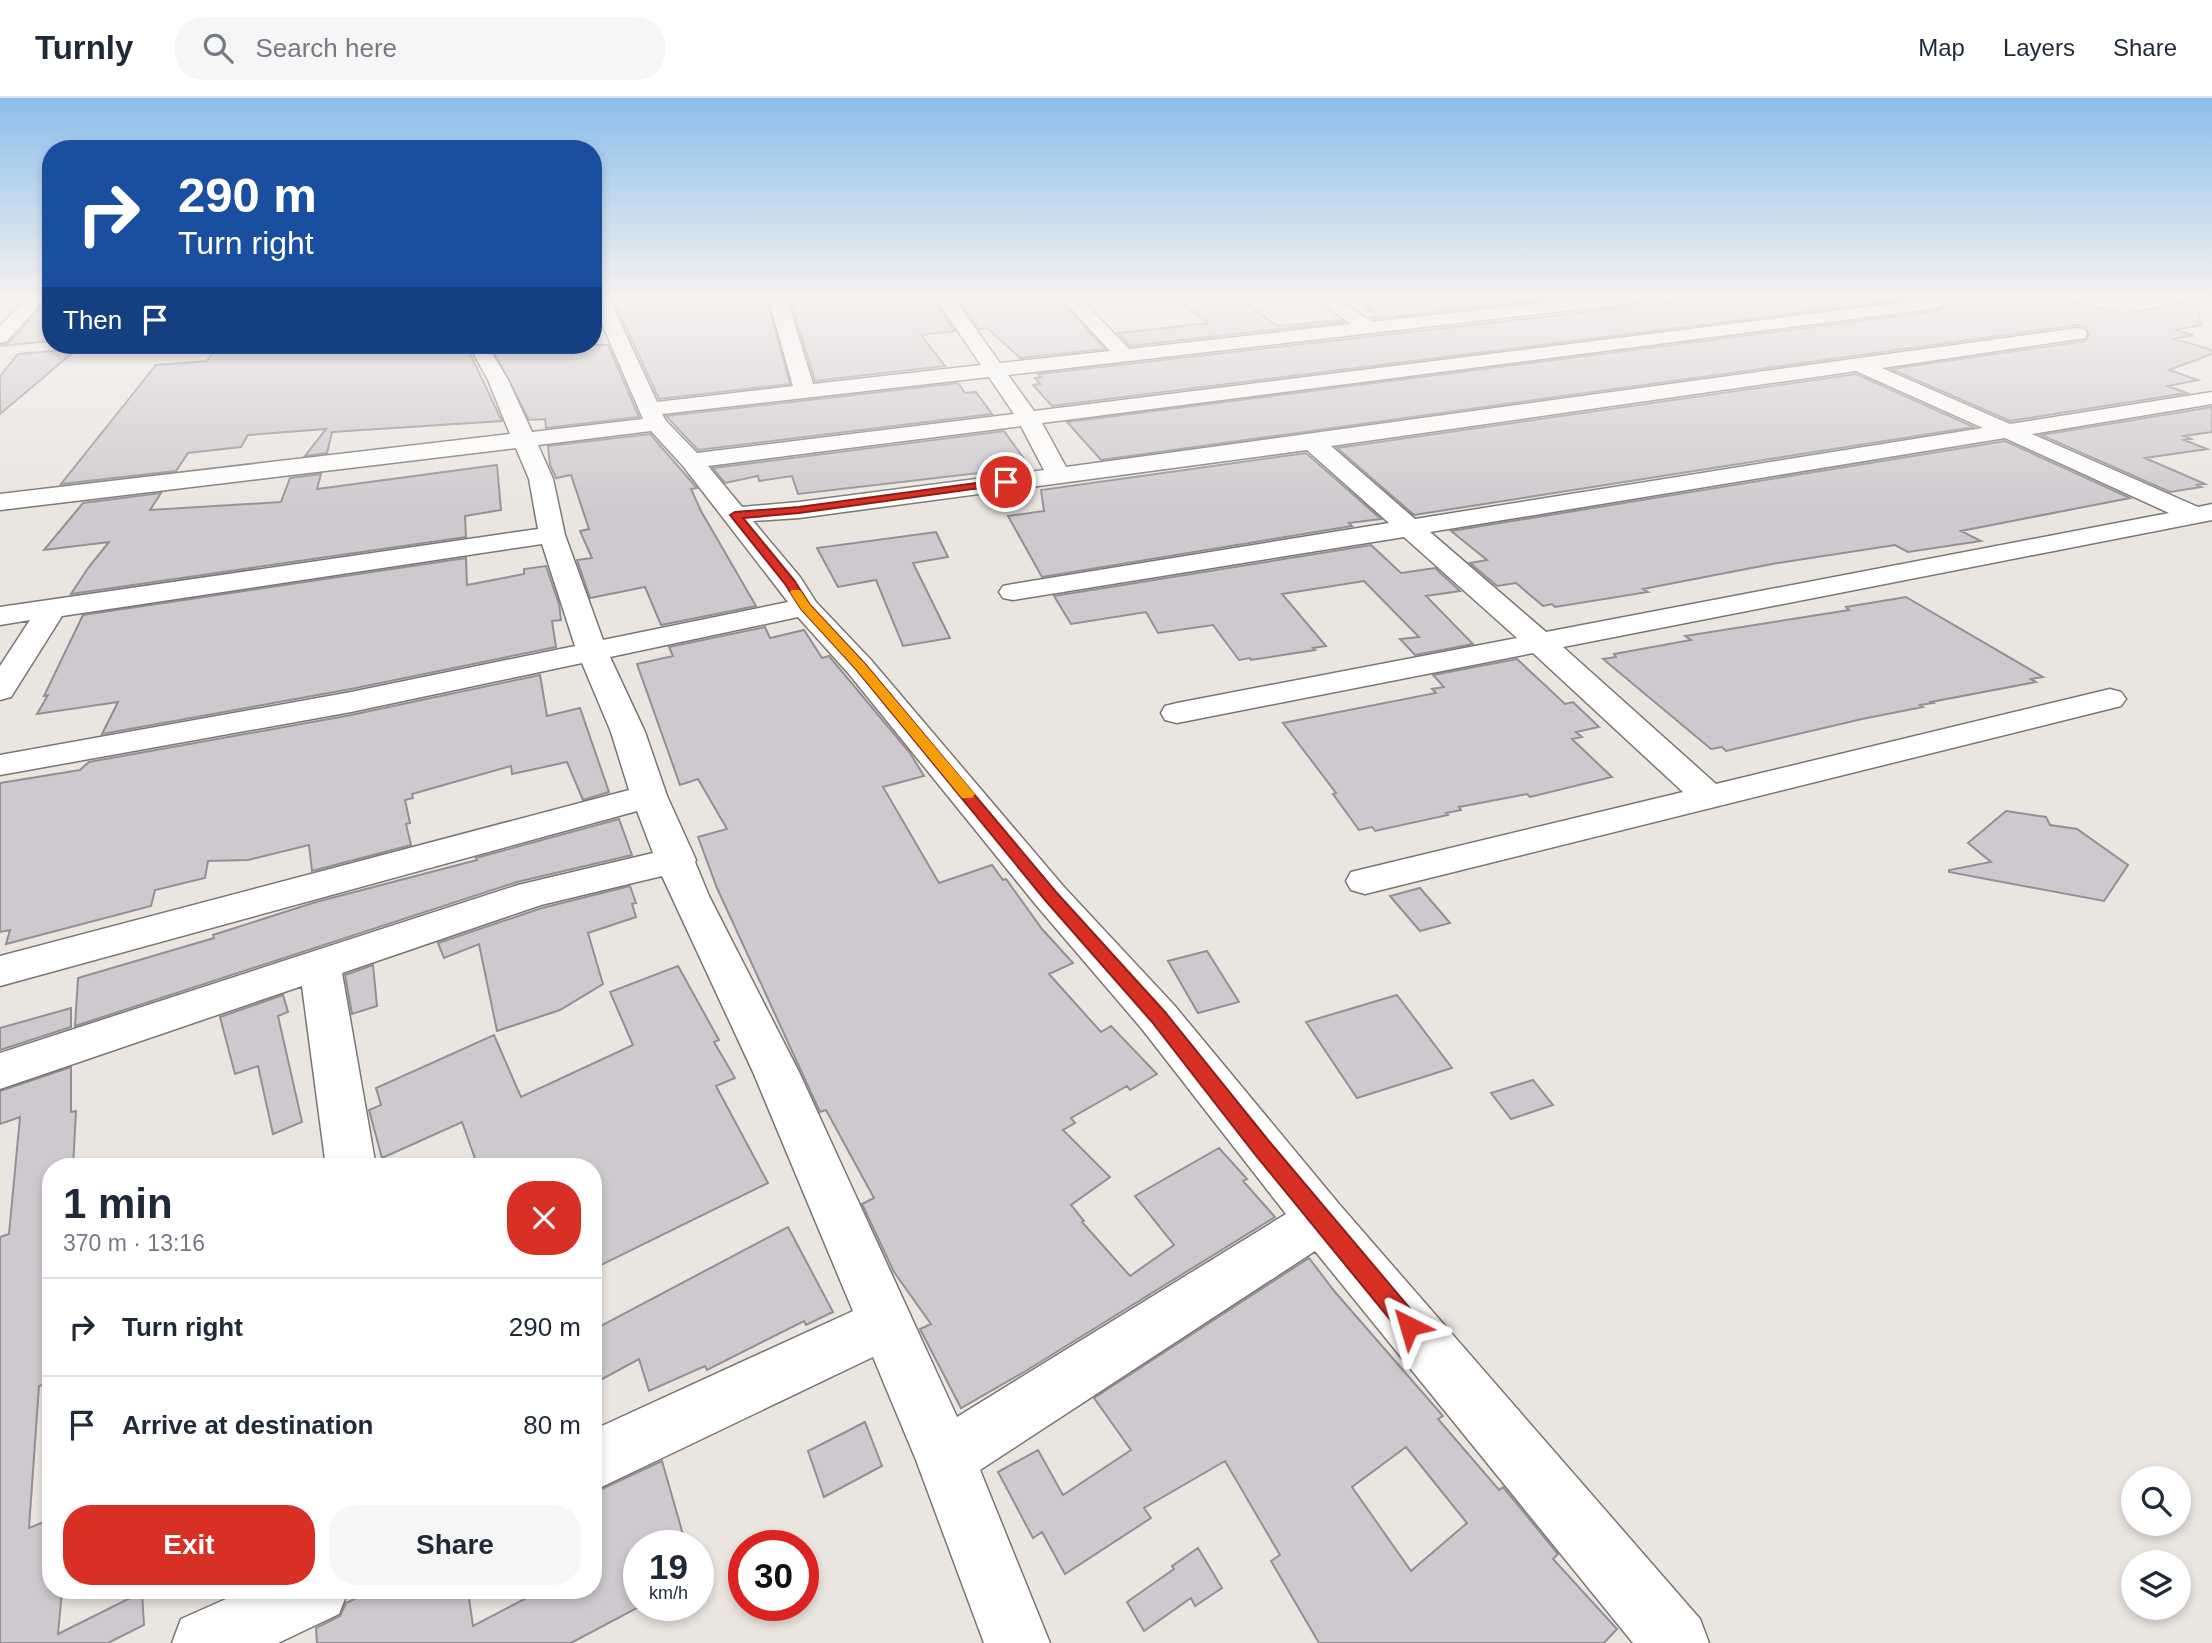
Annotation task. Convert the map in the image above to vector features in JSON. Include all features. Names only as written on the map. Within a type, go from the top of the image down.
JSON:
[{"type":"street","points":[[491,368],[541,479],[552,535],[591,651],[628,732],[649,796],[677,860],[689,896],[776,1072],[945,1458],[1017,1643]]},
{"type":"street","points":[[631,368],[653,416],[790,583],[805,607],[860,667],[1050,896],[1158,1017],[1321,1220],[1676,1643]]},
{"type":"street","points":[[799,368],[806,391]]},
{"type":"street","points":[[0,502],[525,441],[653,416],[806,391],[1003,368]]},
{"type":"street","points":[[691,461],[1425,368]]},
{"type":"street","points":[[735,515],[799,510],[1312,442],[1835,368]]},
{"type":"street","points":[[1866,368],[2204,514]]},
{"type":"street","points":[[995,369],[1029,420],[1058,475]]},
{"type":"street","points":[[1644,378],[1667,390]]},
{"type":"street","points":[[1013,592],[2212,398]]},
{"type":"street","points":[[1312,442],[1540,642],[1711,798]]},
{"type":"street","points":[[1177,713],[2204,514]]},
{"type":"street","points":[[0,616],[552,535]]},
{"type":"street","points":[[0,765],[351,702],[805,607]]},
{"type":"street","points":[[0,691],[51,610]]},
{"type":"street","points":[[1365,881],[2110,698]]},
{"type":"street","points":[[0,971],[649,796]]},
{"type":"street","points":[[0,1071],[532,894],[677,860]]},
{"type":"street","points":[[320,966],[350,1158]]},
{"type":"street","points":[[945,1458],[1321,1220]]},
{"type":"street","points":[[602,1457],[886,1323]]},
{"type":"street","points":[[243,1635],[303,1599]]},
{"type":"building","points":[[6,368],[54,368],[0,414],[0,376]]},
{"type":"building","points":[[154,368],[477,368],[502,421],[332,432],[327,453],[305,456],[326,429],[248,435],[241,447],[188,453],[176,471],[61,484]]},
{"type":"building","points":[[502,368],[618,368],[639,417],[546,428],[545,419],[529,420]]},
{"type":"building","points":[[645,368],[786,368],[790,384],[659,399]]},
{"type":"building","points":[[811,368],[927,368],[815,381]]},
{"type":"building","points":[[1090,368],[1356,368],[1052,406],[1033,385],[1040,384],[1035,378],[1041,377],[1038,374]]},
{"type":"building","points":[[1490,368],[1766,368],[1101,460],[1067,422]]},
{"type":"building","points":[[2174,368],[2169,370],[2198,380],[2168,386],[2187,393],[2010,421],[1891,369]]},
{"type":"building","points":[[1856,374],[1974,427],[1414,515],[1337,448]]},
{"type":"building","points":[[958,383],[965,393],[976,392],[992,414],[698,450],[666,416]]},
{"type":"building","points":[[2212,407],[2212,432],[2184,436],[2191,439],[2184,440],[2207,449],[2145,458],[2205,484],[2196,485],[2201,487],[2170,492],[2041,435]]},
{"type":"building","points":[[1004,431],[1030,467],[798,494],[792,476],[759,481],[758,476],[725,483],[713,468]]},
{"type":"building","points":[[650,434],[697,488],[691,489],[701,511],[756,606],[661,625],[645,587],[590,598],[577,560],[592,558],[580,531],[589,529],[571,475],[556,478],[550,465],[548,446]]},
{"type":"building","points":[[2005,441],[2130,498],[1961,531],[1981,541],[1908,552],[1895,545],[1772,564],[1643,589],[1648,592],[1555,607],[1552,604],[1543,606],[1516,583],[1497,586],[1470,563],[1487,560],[1451,531]]},
{"type":"building","points":[[1306,453],[1381,519],[1042,577],[1008,516],[1044,511],[1041,490]]},
{"type":"building","points":[[497,465],[501,510],[465,516],[466,537],[71,594],[109,542],[44,550],[83,503],[161,493],[150,510],[281,502],[290,478],[321,474],[317,489]]},
{"type":"building","points":[[936,532],[948,557],[913,563],[950,638],[903,646],[876,580],[838,587],[817,548]]},
{"type":"building","points":[[1371,545],[1401,573],[1435,568],[1460,591],[1426,596],[1473,644],[1415,655],[1400,639],[1419,637],[1364,581],[1282,594],[1326,646],[1251,660],[1239,660],[1213,625],[1158,633],[1146,612],[1071,624],[1054,596]]},
{"type":"building","points":[[466,558],[467,585],[524,574],[524,569],[546,566],[559,604],[561,620],[552,621],[556,647],[351,689],[102,734],[118,702],[37,714],[83,615]]},
{"type":"building","points":[[1906,597],[2043,677],[2031,679],[2036,682],[1931,702],[1933,703],[1920,705],[1923,707],[1726,751],[1722,747],[1711,749],[1603,659],[1616,657],[1614,654],[1691,640],[1685,636],[1849,610],[1846,607]]},
{"type":"building","points":[[765,627],[770,638],[804,630],[822,658],[829,656],[910,753],[924,776],[883,787],[939,883],[992,865],[1003,880],[1006,879],[1042,929],[1073,963],[1049,974],[1101,1032],[1111,1026],[1157,1074],[1130,1090],[1127,1086],[1071,1118],[1075,1123],[1063,1130],[1110,1177],[1071,1205],[1084,1221],[1082,1222],[1130,1276],[1174,1245],[1135,1196],[1219,1148],[1247,1179],[1243,1181],[1275,1217],[961,1408],[920,1329],[931,1324],[894,1272],[862,1204],[874,1198],[826,1110],[820,1112],[717,888],[698,837],[727,829],[698,779],[680,785],[637,664],[673,656],[669,647]]},
{"type":"building","points":[[1517,659],[1565,704],[1573,702],[1599,727],[1576,732],[1582,737],[1572,739],[1612,777],[1530,797],[1527,794],[1459,807],[1461,810],[1446,813],[1448,815],[1375,831],[1372,827],[1359,830],[1333,794],[1336,793],[1283,723],[1436,693],[1432,689],[1444,687],[1433,675]]},
{"type":"building","points":[[540,675],[547,716],[580,708],[609,792],[583,800],[567,762],[512,774],[511,766],[412,794],[413,798],[405,800],[410,823],[406,824],[411,845],[312,871],[309,845],[248,860],[208,861],[205,878],[155,890],[151,906],[6,944],[10,930],[0,932],[0,783],[80,770],[89,762],[351,715]]},
{"type":"building","points":[[2006,811],[2046,817],[2050,825],[2077,829],[2128,865],[2104,901],[1949,872],[1991,862],[1968,843]]},
{"type":"building","points":[[619,819],[632,855],[517,882],[75,1026],[78,978],[214,938],[213,935],[316,902]]},
{"type":"building","points":[[630,886],[636,903],[632,904],[636,917],[588,933],[603,984],[560,1010],[497,1031],[479,944],[444,958],[438,943],[542,908]]},
{"type":"building","points":[[1420,888],[1450,923],[1420,931],[1390,896]]},
{"type":"building","points":[[1207,951],[1239,1002],[1198,1013],[1168,961]]},
{"type":"building","points":[[373,965],[377,1006],[352,1014],[345,975]]},
{"type":"building","points":[[678,966],[719,1040],[714,1042],[735,1078],[716,1086],[768,1183],[602,1265],[602,1158],[475,1158],[462,1122],[382,1158],[369,1110],[381,1105],[376,1088],[494,1035],[521,1097],[633,1045],[610,992]]},
{"type":"building","points":[[283,995],[288,1012],[278,1016],[302,1122],[273,1134],[258,1066],[235,1074],[220,1017]]},
{"type":"building","points":[[1397,995],[1452,1068],[1357,1098],[1306,1022]]},
{"type":"building","points":[[71,1008],[71,1027],[0,1050],[0,1028]]},
{"type":"building","points":[[71,1067],[71,1112],[76,1111],[73,1158],[42,1158],[42,1385],[39,1386],[29,1528],[42,1523],[42,1599],[61,1599],[58,1634],[128,1599],[142,1599],[144,1625],[108,1643],[0,1643],[0,1237],[9,1234],[20,1117],[0,1124],[0,1091]]},
{"type":"building","points":[[1533,1080],[1553,1105],[1511,1119],[1491,1093]]},
{"type":"building","points":[[788,1227],[833,1312],[806,1325],[804,1321],[707,1370],[705,1366],[649,1391],[639,1359],[602,1379],[602,1325]]},
{"type":"building","points":[[1309,1258],[1335,1292],[1443,1416],[1438,1419],[1499,1490],[1503,1487],[1558,1554],[1553,1559],[1617,1629],[1604,1643],[1319,1643],[1271,1561],[1280,1555],[1225,1461],[1144,1508],[1151,1518],[1065,1574],[1042,1532],[1033,1538],[998,1472],[1038,1450],[1063,1495],[1131,1450],[1094,1398]],"holes":[[[1406,1447],[1467,1523],[1411,1571],[1352,1487]]]},
{"type":"building","points":[[865,1422],[882,1466],[824,1497],[808,1451]]},
{"type":"building","points":[[662,1461],[682,1530],[623,1530],[623,1615],[571,1643],[317,1643],[316,1628],[340,1616],[346,1603],[354,1599],[469,1599],[473,1626],[525,1599],[602,1599],[602,1489]]},
{"type":"building","points":[[1198,1548],[1222,1588],[1195,1606],[1191,1598],[1144,1631],[1127,1602],[1174,1569],[1172,1566]]},
{"type":"slow traffic","points":[[796,592],[805,607],[860,667],[967,794]]},
{"type":"route","points":[[1006,482],[799,510],[735,515],[790,583],[805,607],[927,745],[1050,896],[1158,1017],[1409,1326]]}]
